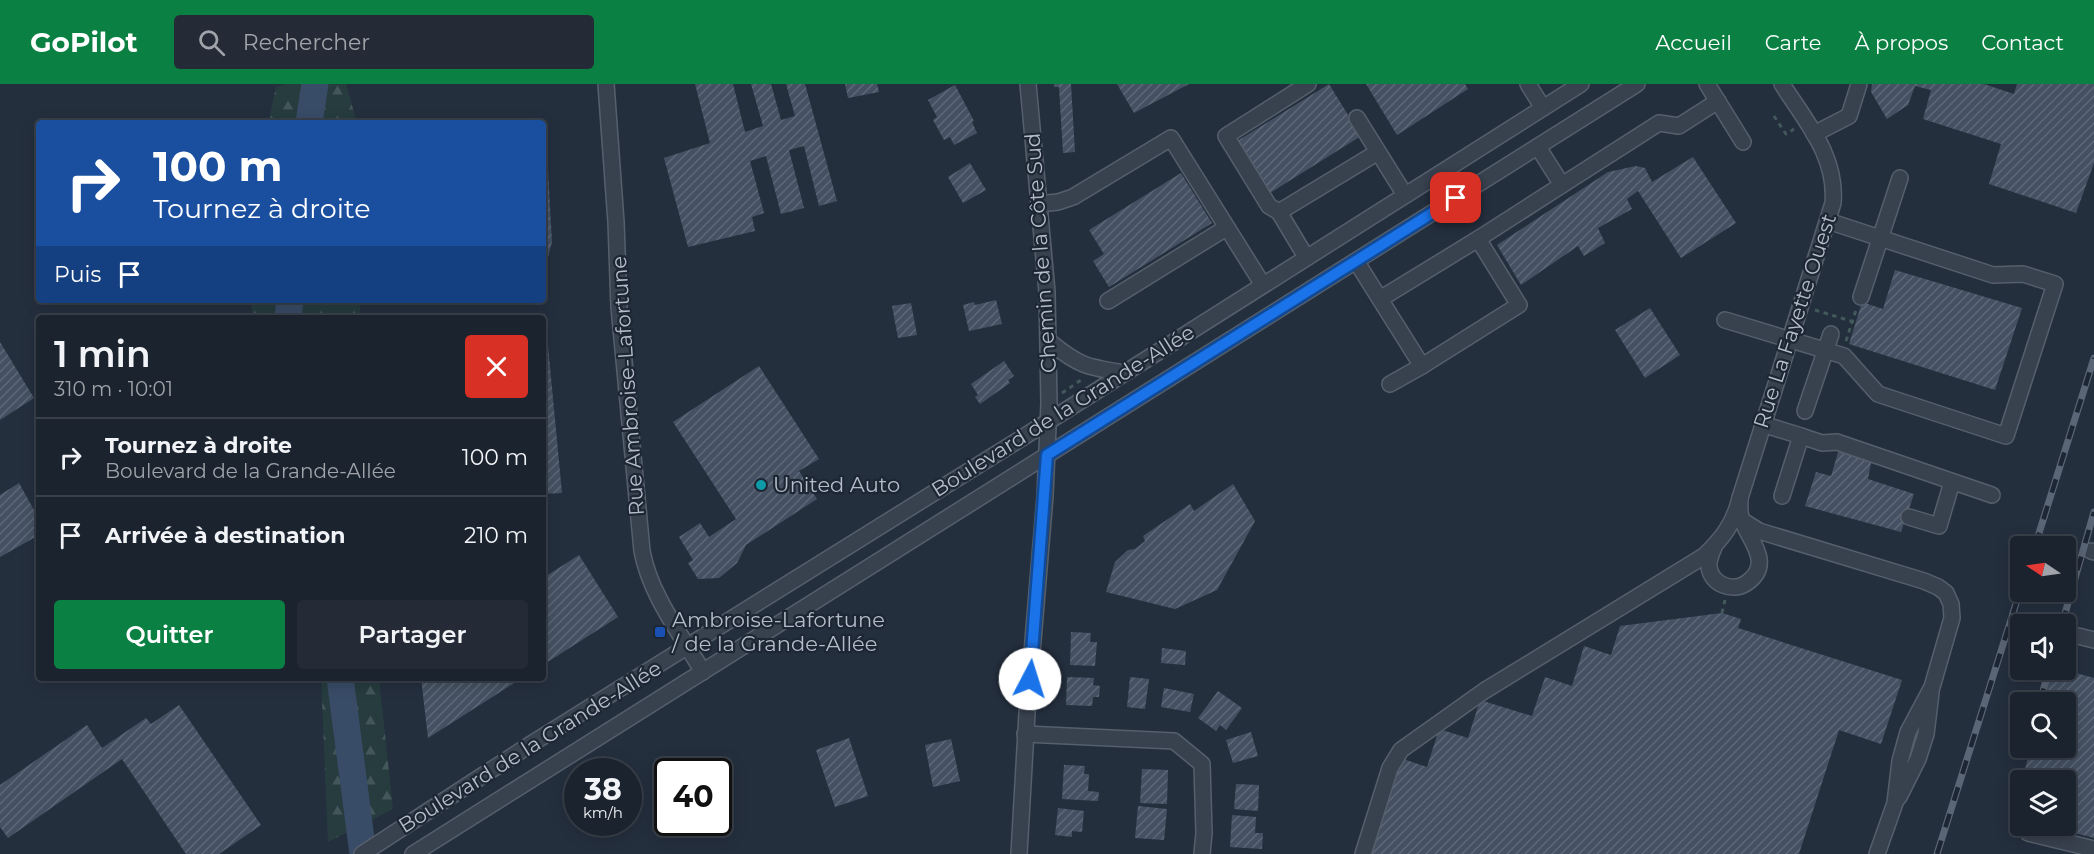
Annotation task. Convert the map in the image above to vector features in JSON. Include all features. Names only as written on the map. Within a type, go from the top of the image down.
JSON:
[{"type":"street","name":"Rue Ambroise-Lafortune","points":[[606,84],[616,222],[619,307],[642,552],[652,585],[703,672]]},
{"type":"street","name":"Chemin de la Côte Sud","points":[[1020,854],[1026,734],[1049,421],[1050,342],[1028,84]]},
{"type":"street","points":[[1306,257],[1279,212],[1269,206],[1226,136],[1308,84]]},
{"type":"street","points":[[1528,84],[1543,108]]},
{"type":"street","name":"Boulevard de la Grande-Allée","points":[[368,850],[1581,84]]},
{"type":"street","name":"Boulevard de la Grande-Allée","points":[[413,854],[1637,84]]},
{"type":"street","points":[[1707,84],[1743,142]]},
{"type":"street","name":"Rue La Fayette Ouest","points":[[1363,854],[1390,768],[1401,750],[1485,691],[1704,556],[1733,522],[1762,424],[1828,221],[1834,192],[1833,174],[1825,153],[1782,84]]},
{"type":"street","points":[[1814,134],[1849,116],[1860,84]]},
{"type":"street","points":[[1380,299],[1659,123],[1678,126],[1718,101]]},
{"type":"street","points":[[1357,118],[1405,195]]},
{"type":"street","points":[[1039,204],[1058,202],[1073,197],[1171,138],[1263,285]]},
{"type":"street","points":[[1538,147],[1562,185]]},
{"type":"street","points":[[1279,212],[1378,152]]},
{"type":"street","points":[[1860,299],[1900,178]]},
{"type":"street","points":[[1725,320],[1844,356],[1878,394],[2006,436],[2055,284],[2023,274],[1993,275],[1828,221]]},
{"type":"street","points":[[1108,301],[1226,228]]},
{"type":"street","points":[[1390,384],[1519,305],[1478,239]]},
{"type":"street","points":[[1356,261],[1422,366]]},
{"type":"street","points":[[1805,411],[1830,334]]},
{"type":"street","points":[[1050,342],[1074,361],[1089,367],[1124,373]]},
{"type":"street","points":[[1762,424],[1822,443],[1837,442],[1992,495]]},
{"type":"street","points":[[1782,496],[1801,436]]},
{"type":"street","points":[[1909,517],[1939,526],[1952,482]]},
{"type":"street","points":[[1715,545],[1708,565],[1715,581],[1735,587],[1741,586],[1752,578],[1758,566],[1758,552],[1754,539],[1741,519],[1740,498]]},
{"type":"street","points":[[1741,519],[1759,531],[1924,581],[1942,590],[1949,598],[1952,618],[1932,687],[1908,732],[1900,761],[1895,803],[1877,854]]},
{"type":"street","points":[[2078,636],[2094,640]]},
{"type":"street","points":[[1026,734],[1174,741],[1202,764],[1204,833],[1202,854]]},
{"type":"street","points":[[2040,836],[2094,849]]},
{"type":"path","points":[[1774,116],[1775,122],[1786,135],[1797,128]]},
{"type":"path","points":[[1846,342],[1860,299]]},
{"type":"path","points":[[1810,309],[1854,321]]},
{"type":"path","name":"Boulevard de la Grande-Allée","points":[[1060,395],[1082,380]]},
{"type":"green space","points":[[286,84],[346,84],[356,120],[269,120],[276,87]]},
{"type":"green space","points":[[251,303],[360,303],[360,315],[252,315]]},
{"type":"green space","points":[[321,681],[379,681],[393,809],[328,842]]},
{"type":"building","points":[[695,84],[733,84],[745,132],[763,126],[751,84],[771,84],[781,120],[795,116],[786,84],[805,84],[837,201],[819,206],[804,146],[789,150],[804,208],[781,214],[766,156],[750,161],[764,213],[752,217],[755,231],[688,247],[664,158],[710,143]]},
{"type":"building","points":[[845,84],[877,84],[879,92],[848,98]]},
{"type":"building","points":[[1054,84],[1071,84],[1075,152],[1063,153],[1059,87],[1054,87]]},
{"type":"building","points":[[1117,84],[1189,84],[1134,113]]},
{"type":"building","points":[[1329,84],[1361,136],[1267,195],[1234,143]]},
{"type":"building","points":[[1366,84],[1465,84],[1468,89],[1397,135]]},
{"type":"building","points":[[1872,84],[1984,84],[2014,94],[2017,84],[2094,84],[2094,163],[2076,213],[1989,184],[2001,144],[1923,119],[1931,90],[1915,86],[1908,105],[1887,119],[1871,92]]},
{"type":"building","points":[[955,85],[974,121],[972,122],[977,133],[954,145],[950,137],[944,140],[933,120],[937,117],[928,100]]},
{"type":"building","points":[[1693,157],[1736,223],[1681,258],[1638,191],[1627,199],[1632,209],[1598,228],[1605,243],[1584,256],[1578,246],[1521,285],[1497,245],[1608,172],[1636,166],[1645,168],[1652,182]]},
{"type":"building","points":[[970,163],[986,190],[963,203],[948,177]]},
{"type":"building","points":[[546,170],[548,170],[552,242],[547,261]]},
{"type":"building","points":[[1181,173],[1212,223],[1109,287],[1093,261],[1104,254],[1089,230]]},
{"type":"building","points":[[1895,270],[2022,308],[1995,390],[1849,344],[1862,302],[1883,309]]},
{"type":"building","points":[[996,300],[1002,324],[969,331],[963,305]]},
{"type":"building","points":[[911,303],[917,335],[898,338],[892,306]]},
{"type":"building","points":[[1650,308],[1680,355],[1645,378],[1615,330]]},
{"type":"building","points":[[546,325],[562,493],[546,494]]},
{"type":"building","points":[[0,342],[34,398],[0,420]]},
{"type":"building","points":[[1004,361],[1014,376],[1008,380],[1010,383],[980,404],[975,397],[978,395],[971,384]]},
{"type":"building","name":"United Auto","points":[[759,366],[819,459],[799,471],[817,499],[746,545],[737,563],[719,578],[698,579],[688,563],[693,560],[679,537],[700,523],[709,537],[736,519],[673,422]]},
{"type":"building","points":[[1839,449],[1872,458],[1868,479],[1914,494],[1901,532],[1805,506],[1816,472],[1831,476]]},
{"type":"building","points":[[19,483],[36,514],[36,537],[0,557],[0,495]]},
{"type":"building","points":[[1233,484],[1255,521],[1217,590],[1175,609],[1106,592],[1115,562],[1128,550],[1135,549],[1145,541],[1143,536],[1190,504],[1194,511]]},
{"type":"building","points":[[579,555],[618,617],[546,663],[546,576]]},
{"type":"building","points":[[1722,613],[1741,619],[1738,628],[1902,680],[1881,744],[1839,730],[1799,854],[1370,854],[1400,758],[1427,767],[1439,729],[1468,738],[1480,700],[1532,716],[1545,677],[1572,686],[1584,646],[1611,655],[1620,626]]},
{"type":"building","points":[[1071,632],[1091,633],[1090,642],[1097,642],[1095,666],[1070,665]]},
{"type":"building","points":[[1162,648],[1186,651],[1185,665],[1161,663]]},
{"type":"building","points":[[2076,673],[2094,678],[2094,838],[2076,833],[2076,770],[2025,770],[2028,758],[2076,758],[2076,692],[2046,692],[2049,680],[2076,680]]},
{"type":"building","points":[[1067,677],[1094,678],[1093,685],[1100,686],[1099,697],[1093,697],[1092,706],[1066,705]]},
{"type":"building","points":[[1130,677],[1149,679],[1145,709],[1127,707]]},
{"type":"building","points":[[421,681],[517,681],[428,738]]},
{"type":"building","points":[[1164,688],[1194,694],[1190,712],[1161,707]]},
{"type":"building","points":[[1218,691],[1242,708],[1226,730],[1220,725],[1216,731],[1198,718]]},
{"type":"building","points":[[179,705],[261,825],[219,854],[186,854],[122,759],[8,838],[0,827],[0,785],[87,725],[102,748],[146,718],[151,724]]},
{"type":"building","points":[[1251,732],[1258,756],[1233,763],[1226,740]]},
{"type":"building","points":[[849,738],[868,796],[835,807],[816,750]]},
{"type":"building","points":[[951,739],[960,781],[933,787],[925,745]]},
{"type":"building","points":[[1064,765],[1085,766],[1084,774],[1089,774],[1088,791],[1099,792],[1098,801],[1062,799]]},
{"type":"building","points":[[1142,769],[1168,770],[1167,804],[1140,803]]},
{"type":"building","points":[[1236,784],[1259,785],[1258,811],[1234,809]]},
{"type":"building","points":[[1138,806],[1167,809],[1164,840],[1135,838]]},
{"type":"building","points":[[1058,808],[1084,811],[1082,832],[1072,831],[1072,837],[1055,835]]},
{"type":"building","points":[[1232,815],[1256,817],[1255,833],[1263,833],[1262,849],[1230,847]]},
{"type":"waterway","points":[[309,120],[315,84]]},
{"type":"waterway","points":[[288,315],[290,303]]},
{"type":"waterway","points":[[340,681],[363,854]]},
{"type":"railway","points":[[2038,536],[2094,358]]},
{"type":"railway","points":[[2065,614],[2094,512]]},
{"type":"railway","points":[[1937,854],[2017,602]]},
{"type":"railway","points":[[2043,692],[2046,680]]},
{"type":"place","name":"United Auto","points":[[761,485]]},
{"type":"place","name":"Ambroise-Lafortune / de la Grande-Allée","points":[[660,632]]},
{"type":"route","points":[[1030,679],[1047,455],[1456,198]]}]
